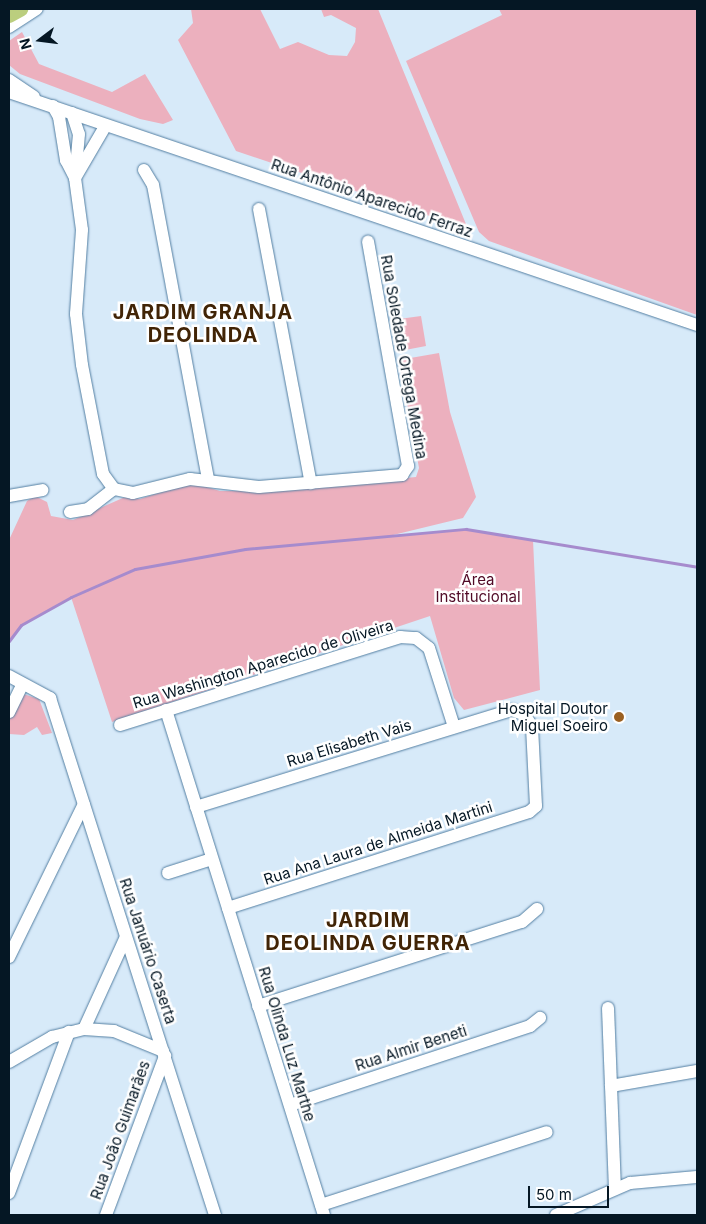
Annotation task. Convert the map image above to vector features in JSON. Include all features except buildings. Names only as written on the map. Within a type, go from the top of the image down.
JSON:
[{"type":"main road","points":[[9,15],[20,9]]},
{"type":"street","points":[[9,27],[37,9]]},
{"type":"street","name":"Rua Antônio Aparecido Ferraz","points":[[9,80],[24,88],[37,101]]},
{"type":"street","name":"Rua Antônio Aparecido Ferraz","points":[[9,92],[697,325]]},
{"type":"street","points":[[53,106],[59,117],[66,160],[75,178]]},
{"type":"street","points":[[72,113],[79,134],[75,178],[82,230],[76,314],[82,365],[103,474],[114,489],[133,493],[175,480],[208,479],[259,486],[311,483],[259,208]]},
{"type":"street","points":[[75,178],[102,124]]},
{"type":"street","points":[[144,170],[153,185],[208,479]]},
{"type":"street","name":"Rua Soledade Ortega Medina","points":[[311,483],[402,475],[408,466],[368,242]]},
{"type":"street","points":[[70,512],[88,509],[114,489]]},
{"type":"street","points":[[9,496],[42,490]]},
{"type":"street","name":"Rua Washington Aparecido de Oliveira","points":[[120,725],[400,637],[416,638],[429,648],[454,728]]},
{"type":"street","points":[[9,676],[22,684],[9,712]]},
{"type":"street","name":"Rua Januário Caserta","points":[[22,684],[50,698],[215,1215]]},
{"type":"street","name":"Rua Olinda Luz Marthe","points":[[166,710],[322,1210]]},
{"type":"street","name":"Rua Elisabeth Vais","points":[[196,807],[512,710],[525,715],[532,727],[536,806]]},
{"type":"street","points":[[9,957],[84,804]]},
{"type":"street","name":"Rua Ana Laura de Almeida Martini","points":[[228,908],[529,812],[536,806]]},
{"type":"street","points":[[168,873],[212,859]]},
{"type":"street","points":[[258,1006],[522,922],[537,909]]},
{"type":"street","points":[[84,1029],[126,937]]},
{"type":"street","points":[[608,1008],[614,1188]]},
{"type":"street","name":"Rua Almir Beneti","points":[[290,1105],[530,1026],[540,1018]]},
{"type":"street","points":[[9,1062],[52,1037],[84,1029],[114,1031],[164,1053]]},
{"type":"street","points":[[9,1193],[69,1032]]},
{"type":"street","name":"Rua João Guimarães","points":[[106,1215],[164,1053]]},
{"type":"street","points":[[611,1086],[697,1071]]},
{"type":"street","points":[[322,1210],[547,1132]]},
{"type":"street","points":[[556,1215],[614,1188],[697,1177]]},
{"type":"green space","points":[[191,9],[260,9],[280,49],[298,42],[329,55],[347,56],[355,42],[356,28],[331,15],[324,17],[321,9],[378,9],[468,229],[236,151],[178,40],[193,23]]},
{"type":"green space","points":[[499,9],[697,9],[697,315],[489,241],[479,232],[406,61],[502,15]]},
{"type":"green space","points":[[22,32],[39,64],[112,92],[145,74],[173,120],[163,124],[140,119],[20,74],[9,65],[9,41]]},
{"type":"green space","points":[[421,316],[426,346],[405,350],[399,319]]},
{"type":"green space","name":"Área Institucional","points":[[439,353],[450,412],[476,497],[463,518],[389,536],[466,529],[533,540],[540,690],[464,710],[454,698],[430,616],[112,722],[71,597],[21,625],[9,641],[9,540],[27,501],[35,496],[47,502],[51,516],[73,520],[125,497],[140,499],[182,485],[197,484],[220,491],[271,491],[416,477],[419,468],[399,360]]},
{"type":"green space","points":[[20,693],[39,699],[52,733],[42,735],[37,727],[24,735],[9,734],[9,706]]},
{"type":"waterway","points":[[9,641],[21,625],[71,597],[135,569],[245,549],[466,529],[697,567]]},
{"type":"place","name":"Hospital Doutor Miguel Soeiro","points":[[619,717]]},
{"type":"district","name":"JARDIM GRANJA DEOLINDA","points":[[203,324]]},
{"type":"district","name":"JARDIM DEOLINDA GUERRA","points":[[368,932]]}]
